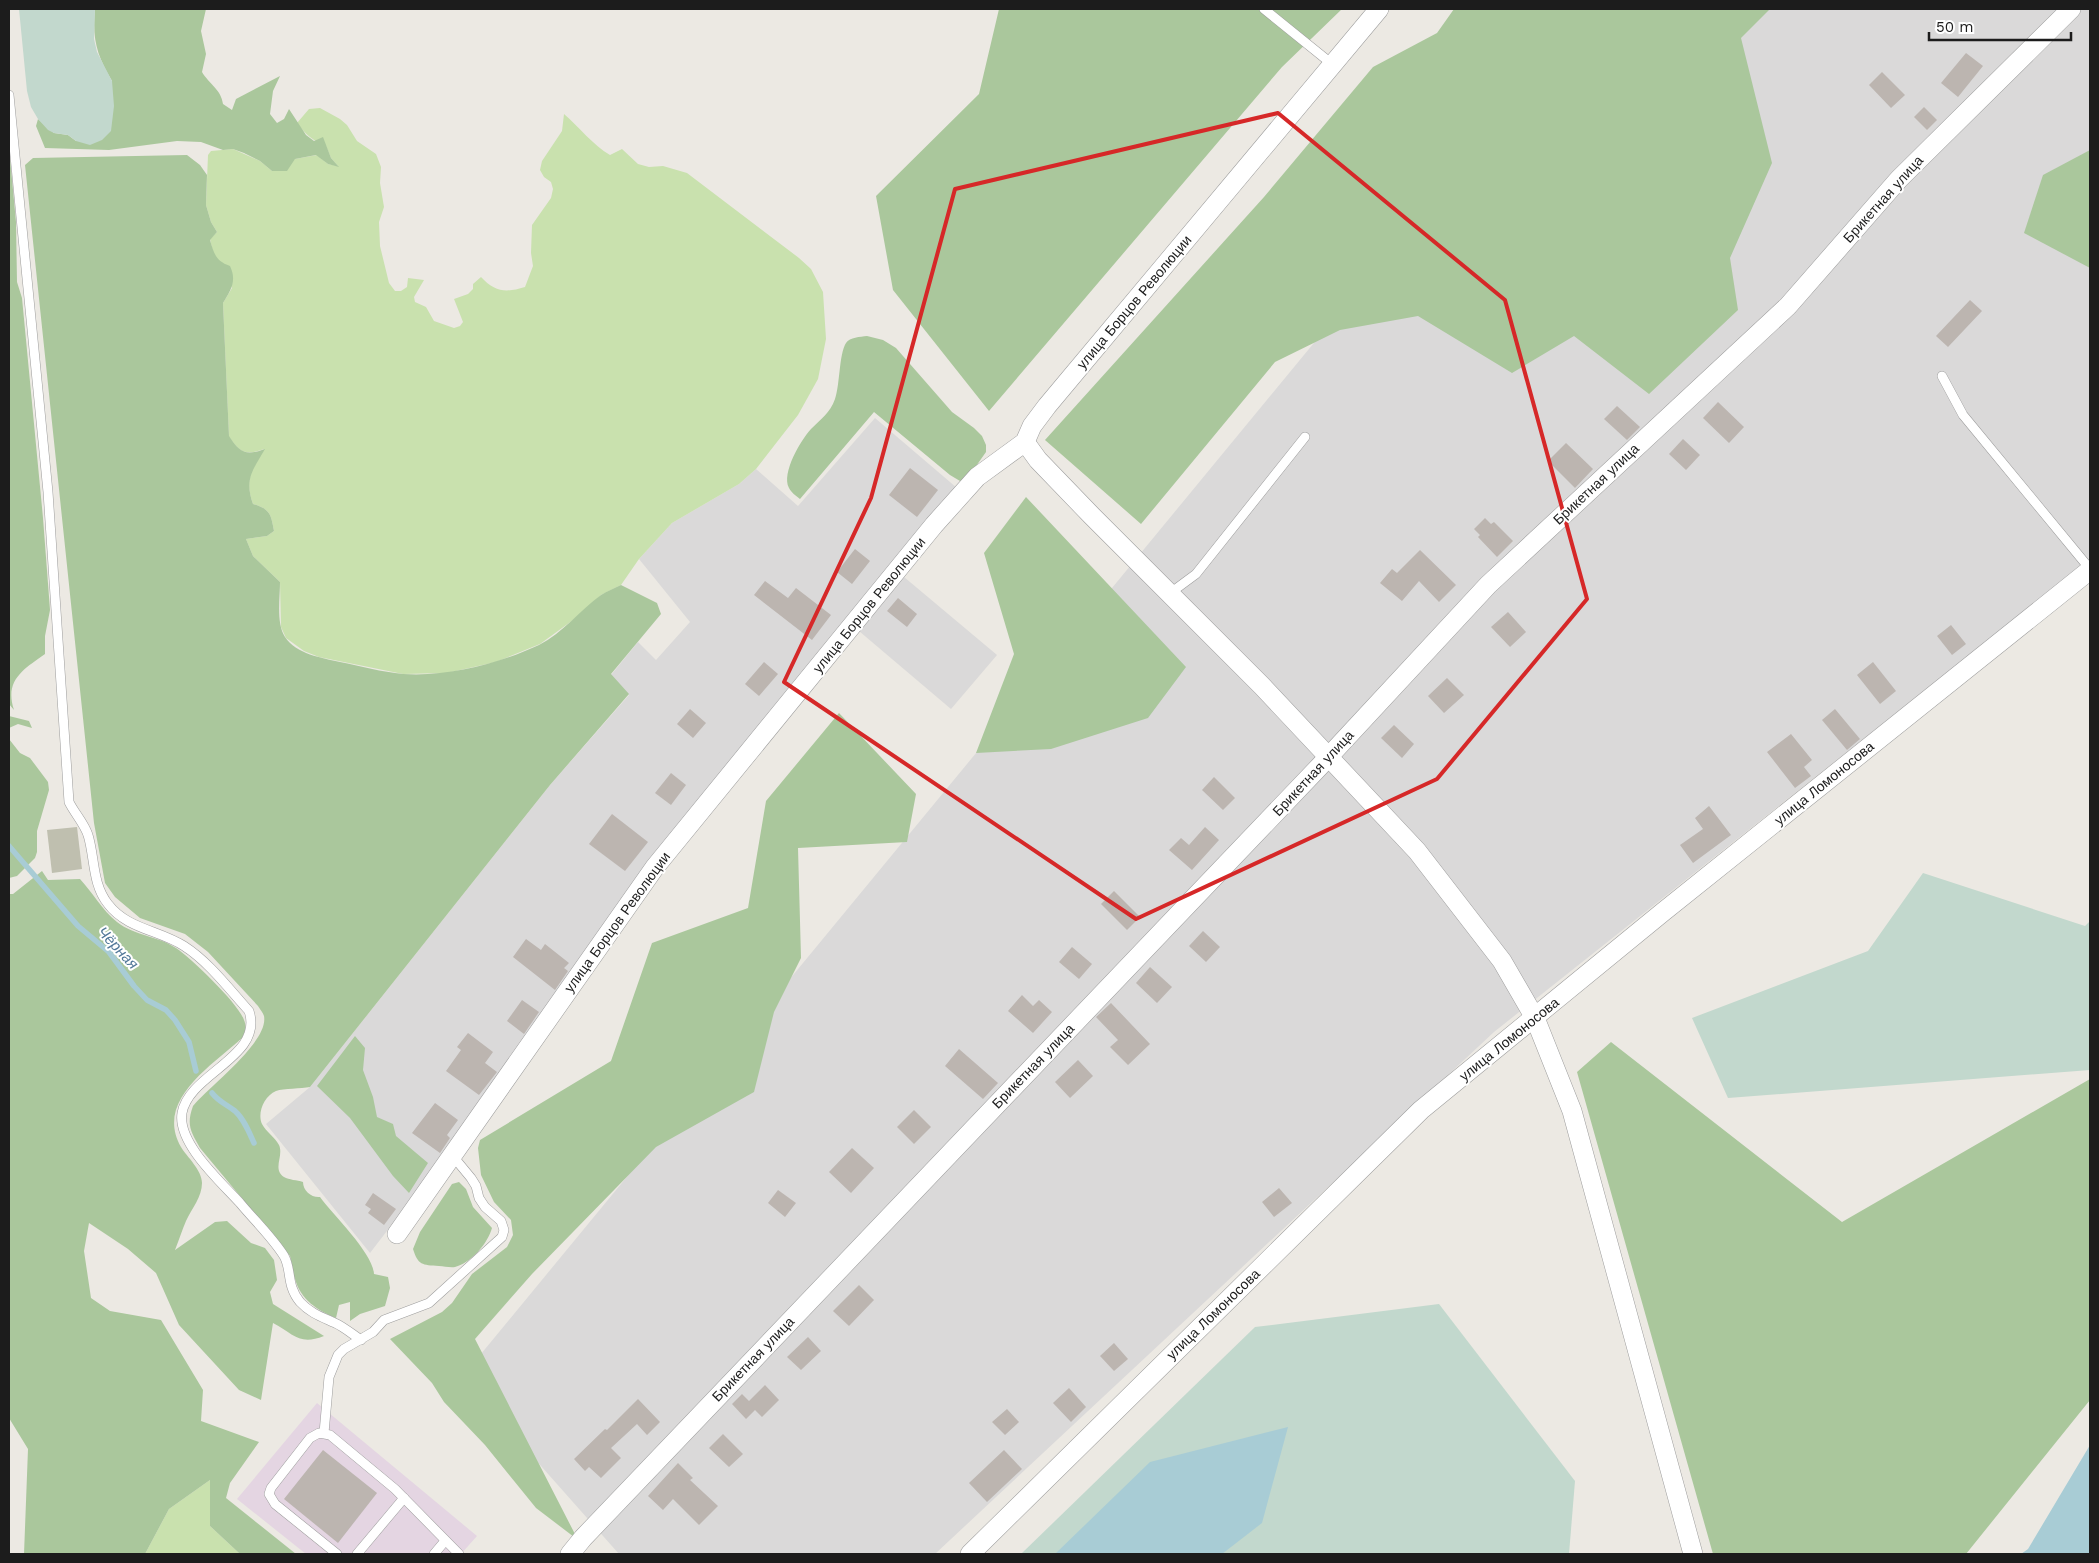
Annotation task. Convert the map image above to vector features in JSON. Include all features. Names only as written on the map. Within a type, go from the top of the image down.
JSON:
[{"type":"street","name":"улица Борцов Революции","points":[[396,1234],[655,868],[934,525],[977,477],[1025,442],[1032,426],[1047,406],[1379,9]]},
{"type":"street","name":"Брикетная улица","points":[[570,1554],[583,1538],[1329,756],[1488,585],[1788,306],[1899,179],[2071,9]]},
{"type":"street","points":[[1025,442],[1038,460],[1262,686],[1417,851],[1502,961],[1535,1018],[1572,1111],[1693,1554]]},
{"type":"street","name":"улица Ломоносова","points":[[970,1554],[1421,1110],[1663,912],[2090,569]]},
{"type":"lane","points":[[1264,9],[1332,64]]},
{"type":"lane","points":[[9,95],[48,492],[69,802],[84,824],[88,835],[96,881],[108,905],[124,919],[137,926],[166,936],[198,956],[249,1011],[252,1019],[251,1033],[232,1057],[188,1098],[183,1111],[182,1125],[195,1151],[285,1258],[292,1291],[300,1302],[310,1312],[336,1323],[361,1340]]},
{"type":"lane","points":[[1942,376],[1963,415],[2090,569]]},
{"type":"lane","points":[[1169,594],[1196,574],[1305,437]]},
{"type":"lane","points":[[324,1433],[329,1376],[333,1363],[344,1349],[373,1332],[384,1320],[429,1302],[502,1237],[504,1230],[501,1221],[485,1207],[471,1178],[452,1155]]},
{"type":"lane","points":[[336,1554],[275,1504],[270,1494],[271,1488],[310,1438],[319,1433],[330,1435],[404,1498],[458,1554]]},
{"type":"lane","points":[[357,1554],[404,1498]]},
{"type":"lane","points":[[434,1554],[445,1541]]},
{"type":"highlighted area","points":[[1278,113],[1505,300],[1587,599],[1437,779],[1136,919],[784,682],[871,498],[955,189]]},
{"type":"shaded area","points":[[19,9],[95,9],[94,39],[97,52],[112,81],[114,106],[111,131],[102,140],[90,145],[76,141],[68,135],[48,130],[38,119],[31,107],[27,91]]},
{"type":"shaded area","points":[[1589,9],[2090,9],[2090,559],[1494,1032],[935,1554],[619,1554],[462,1377]]},
{"type":"shaded area","points":[[875,418],[957,488],[713,781],[413,1197],[370,1253],[266,1124],[310,1087],[550,785],[629,695],[611,675],[638,642],[656,660],[690,622],[639,559],[672,523],[739,484],[756,469],[798,506]]},
{"type":"shaded area","points":[[904,577],[997,655],[951,709],[859,631]]},
{"type":"shaded area","points":[[77,827],[82,869],[52,873],[47,830]]},
{"type":"shaded area","points":[[1923,873],[2085,926],[2090,921],[2090,1070],[1728,1098],[1692,1018],[1868,951]]},
{"type":"shaded area","points":[[1439,1304],[1575,1481],[1569,1554],[1021,1554],[1255,1327]]},
{"type":"shaded area","points":[[317,1403],[477,1536],[461,1554],[306,1554],[237,1499]]},
{"type":"green space","points":[[95,9],[206,9],[201,31],[206,54],[202,72],[220,94],[223,104],[232,110],[236,99],[280,76],[273,91],[270,114],[277,123],[284,119],[289,109],[306,135],[314,141],[323,137],[331,158],[339,167],[328,164],[316,155],[295,159],[287,171],[272,171],[260,161],[244,153],[233,149],[223,150],[201,142],[177,141],[109,150],[45,148],[36,126],[38,119],[54,133],[68,135],[76,141],[112,81],[97,47],[94,29]]},
{"type":"green space","points":[[999,9],[1342,9],[1282,67],[989,411],[893,290],[876,196],[979,94]]},
{"type":"green space","points":[[1454,9],[1770,9],[1741,38],[1772,163],[1730,258],[1738,310],[1649,394],[1574,336],[1512,373],[1418,316],[1340,330],[1275,362],[1141,524],[1045,440],[1264,197],[1373,67],[1437,33]]},
{"type":"green space","points":[[320,108],[340,119],[347,125],[357,141],[376,154],[381,167],[380,183],[384,207],[379,222],[380,246],[389,283],[395,291],[401,291],[407,287],[408,278],[424,280],[414,297],[415,302],[426,307],[434,321],[454,328],[460,326],[463,322],[454,299],[468,294],[473,289],[473,284],[481,277],[491,286],[501,290],[525,287],[533,266],[531,253],[532,225],[551,198],[553,189],[551,182],[544,177],[540,170],[542,161],[562,131],[564,114],[592,141],[610,155],[622,149],[638,164],[649,167],[663,166],[687,173],[799,258],[811,269],[823,292],[826,339],[818,379],[798,415],[756,469],[739,484],[672,523],[639,559],[621,585],[601,595],[580,615],[540,644],[496,662],[447,673],[403,674],[319,657],[304,651],[286,638],[281,627],[280,582],[253,556],[246,539],[267,536],[274,531],[269,513],[253,504],[249,488],[253,469],[264,449],[252,452],[244,451],[236,446],[229,437],[223,303],[232,288],[213,253],[210,239],[217,232],[211,222],[206,205],[208,155],[211,151],[233,149],[260,161],[272,171],[295,159],[317,155],[328,164],[338,166],[331,158],[326,146],[310,137],[297,123],[309,109]]},
{"type":"green space","points":[[9,147],[16,222],[17,282],[22,298],[50,610],[45,636],[45,654],[23,670],[14,683],[12,700],[14,710],[9,704]]},
{"type":"green space","points":[[2090,150],[2090,268],[2024,233],[2043,175]]},
{"type":"green space","points":[[187,155],[200,165],[207,175],[206,205],[211,222],[217,232],[210,240],[216,256],[230,266],[233,276],[231,290],[223,303],[229,436],[244,451],[253,452],[265,449],[251,475],[249,488],[253,504],[269,513],[274,531],[267,536],[246,539],[253,556],[280,582],[280,625],[290,643],[302,651],[325,659],[371,669],[403,674],[437,673],[472,668],[507,658],[539,645],[564,628],[601,595],[621,585],[657,603],[661,614],[611,674],[629,694],[550,785],[310,1087],[276,1091],[268,1097],[263,1105],[260,1115],[262,1124],[279,1145],[278,1166],[281,1174],[286,1178],[303,1182],[308,1193],[320,1197],[360,1245],[372,1265],[374,1274],[388,1277],[390,1288],[385,1306],[360,1314],[350,1321],[350,1302],[339,1305],[336,1318],[316,1308],[301,1293],[293,1273],[290,1256],[200,1148],[191,1128],[190,1118],[193,1106],[248,1051],[263,1027],[263,1014],[258,1006],[208,952],[185,934],[140,918],[115,897],[105,883],[94,823],[25,165],[33,158]]},
{"type":"green space","points":[[867,336],[883,340],[896,348],[952,412],[982,436],[986,445],[986,452],[969,476],[960,481],[950,475],[874,412],[800,499],[790,489],[787,482],[793,457],[807,434],[825,416],[833,404],[837,393],[842,354],[846,343],[853,338]]},
{"type":"green space","points":[[1026,497],[1186,667],[1148,718],[1051,749],[976,753],[1014,654],[984,553]]},
{"type":"green space","points":[[839,713],[916,794],[907,842],[798,848],[801,958],[774,1012],[754,1092],[656,1147],[532,1274],[475,1339],[578,1540],[536,1508],[485,1445],[444,1402],[432,1383],[390,1339],[442,1312],[452,1303],[472,1274],[507,1247],[513,1235],[511,1220],[494,1202],[481,1175],[478,1148],[480,1140],[611,1061],[652,943],[748,908],[766,801]]},
{"type":"green space","points":[[9,716],[29,721],[32,728],[18,724],[9,728]]},
{"type":"green space","points":[[9,739],[20,753],[30,758],[48,782],[49,790],[37,831],[37,852],[35,858],[17,876],[9,878]]},
{"type":"green space","points":[[42,871],[48,880],[80,879],[117,922],[124,927],[176,948],[193,961],[224,993],[240,1012],[244,1020],[245,1029],[242,1038],[190,1085],[181,1099],[175,1114],[175,1130],[181,1147],[200,1173],[202,1188],[175,1250],[215,1222],[227,1221],[251,1243],[265,1248],[274,1260],[277,1280],[270,1292],[273,1304],[324,1336],[308,1340],[302,1339],[273,1323],[261,1400],[239,1390],[179,1325],[156,1273],[128,1249],[89,1223],[84,1251],[91,1298],[110,1311],[161,1320],[203,1390],[201,1421],[259,1442],[230,1483],[226,1498],[296,1554],[240,1554],[210,1526],[210,1480],[169,1509],[145,1554],[24,1554],[28,1449],[9,1418],[9,894],[13,894]]},
{"type":"green space","points":[[355,1036],[365,1048],[363,1070],[373,1097],[377,1117],[393,1124],[396,1136],[428,1163],[409,1193],[393,1176],[350,1118],[317,1086]]},
{"type":"green space","points":[[1611,1042],[1842,1222],[2090,1079],[2090,1400],[1966,1554],[1713,1554],[1577,1072]]},
{"type":"green space","points":[[459,1182],[466,1189],[473,1207],[492,1228],[490,1234],[478,1252],[461,1265],[451,1267],[422,1263],[417,1258],[413,1249],[420,1232],[452,1184]]},
{"type":"green space","points":[[210,1480],[210,1526],[240,1554],[145,1554],[169,1509]]},
{"type":"water","points":[[1288,1427],[1262,1523],[1222,1554],[1055,1554],[1150,1462]]},
{"type":"water","points":[[2090,1445],[2090,1554],[2021,1554],[2028,1549]]},
{"type":"building","points":[[1966,53],[1983,66],[1958,97],[1941,83]]},
{"type":"building","points":[[1882,72],[1905,95],[1891,108],[1869,85]]},
{"type":"building","points":[[1924,107],[1937,120],[1927,130],[1914,117]]},
{"type":"building","points":[[1970,300],[1982,311],[1948,347],[1936,336]]},
{"type":"building","points":[[1718,402],[1744,427],[1729,443],[1703,418]]},
{"type":"building","points":[[1617,406],[1640,427],[1627,440],[1604,419]]},
{"type":"building","points":[[1683,439],[1700,455],[1686,470],[1669,454]]},
{"type":"building","points":[[1566,443],[1593,469],[1575,488],[1548,461]]},
{"type":"building","points":[[910,468],[938,490],[917,517],[889,495]]},
{"type":"building","points":[[1485,518],[1491,524],[1494,522],[1513,541],[1497,557],[1478,537],[1480,535],[1474,529]]},
{"type":"building","points":[[855,549],[870,561],[852,584],[837,572]]},
{"type":"building","points":[[1420,550],[1456,585],[1439,602],[1419,581],[1402,601],[1380,583],[1392,569],[1397,573]]},
{"type":"building","points":[[765,581],[788,598],[796,588],[831,615],[812,640],[754,595]]},
{"type":"building","points":[[898,598],[917,614],[907,627],[887,611]]},
{"type":"building","points":[[1508,612],[1526,632],[1510,647],[1491,627]]},
{"type":"building","points":[[1951,625],[1966,644],[1952,655],[1937,636]]},
{"type":"building","points":[[764,662],[778,674],[759,696],[745,684]]},
{"type":"building","points":[[1873,662],[1896,691],[1880,704],[1857,675]]},
{"type":"building","points":[[1447,678],[1464,695],[1444,713],[1428,696]]},
{"type":"building","points":[[690,709],[706,723],[693,738],[677,724]]},
{"type":"building","points":[[1835,709],[1860,739],[1847,750],[1822,720]]},
{"type":"building","points":[[1394,725],[1414,744],[1402,758],[1381,738]]},
{"type":"building","points":[[1791,734],[1812,760],[1804,767],[1811,776],[1795,788],[1767,752]]},
{"type":"building","points":[[671,773],[686,785],[671,805],[655,793]]},
{"type":"building","points":[[1214,777],[1235,798],[1223,810],[1202,790]]},
{"type":"building","points":[[1709,806],[1731,835],[1693,863],[1680,845],[1703,829],[1695,818]]},
{"type":"building","points":[[612,814],[648,842],[625,871],[589,844]]},
{"type":"building","points":[[1205,827],[1219,840],[1192,870],[1169,850],[1181,838],[1189,845]]},
{"type":"building","points":[[1114,891],[1140,917],[1127,930],[1101,904]]},
{"type":"building","points":[[1203,931],[1220,947],[1206,962],[1189,946]]},
{"type":"building","points":[[526,939],[541,950],[545,944],[569,963],[564,968],[568,971],[555,990],[513,957]]},
{"type":"building","points":[[1072,947],[1092,964],[1079,979],[1059,962]]},
{"type":"building","points":[[1150,967],[1172,987],[1157,1003],[1136,983]]},
{"type":"building","points":[[1022,995],[1033,1006],[1039,1000],[1052,1012],[1033,1033],[1008,1011]]},
{"type":"building","points":[[522,1000],[539,1012],[524,1034],[507,1021]]},
{"type":"building","points":[[1111,1003],[1150,1044],[1128,1065],[1110,1047],[1118,1040],[1096,1017]]},
{"type":"building","points":[[468,1033],[493,1052],[485,1063],[497,1072],[479,1095],[446,1071],[461,1050],[457,1047]]},
{"type":"building","points":[[959,1049],[998,1083],[983,1099],[945,1066]]},
{"type":"building","points":[[1078,1060],[1093,1076],[1070,1098],[1055,1082]]},
{"type":"building","points":[[435,1103],[458,1120],[447,1135],[450,1138],[440,1153],[412,1133]]},
{"type":"building","points":[[914,1110],[931,1127],[914,1144],[897,1127]]},
{"type":"building","points":[[852,1148],[874,1168],[851,1193],[829,1172]]},
{"type":"building","points":[[1279,1188],[1292,1203],[1274,1217],[1262,1202]]},
{"type":"building","points":[[778,1190],[796,1203],[785,1217],[768,1203]]},
{"type":"building","points":[[373,1193],[396,1209],[384,1225],[368,1213],[371,1209],[365,1205]]},
{"type":"building","points":[[859,1285],[874,1300],[849,1326],[833,1311]]},
{"type":"building","points":[[808,1337],[821,1351],[801,1370],[787,1357]]},
{"type":"building","points":[[1114,1343],[1128,1359],[1114,1371],[1100,1356]]},
{"type":"building","points":[[765,1385],[779,1400],[762,1417],[755,1410],[746,1419],[732,1404],[742,1394],[749,1401]]},
{"type":"building","points":[[1069,1388],[1086,1407],[1071,1422],[1053,1403]]},
{"type":"building","points":[[638,1399],[660,1422],[647,1435],[637,1424],[611,1448],[621,1458],[601,1478],[589,1467],[585,1471],[574,1459]]},
{"type":"building","points":[[1007,1409],[1019,1422],[1005,1435],[992,1422]]},
{"type":"building","points":[[723,1434],[743,1454],[729,1467],[709,1448]]},
{"type":"building","points":[[323,1450],[377,1493],[338,1543],[284,1499]]},
{"type":"building","points":[[1004,1450],[1022,1469],[987,1502],[969,1483]]},
{"type":"building","points":[[678,1463],[693,1478],[690,1480],[718,1506],[699,1525],[673,1499],[663,1510],[648,1496]]},
{"type":"waterway","name":"Чёрная","points":[[9,846],[78,926],[109,952],[134,986],[147,1000],[166,1010],[175,1020],[189,1042],[196,1071]]},
{"type":"waterway","name":"Чёрная","points":[[212,1093],[217,1099],[238,1114],[254,1143]]}]
